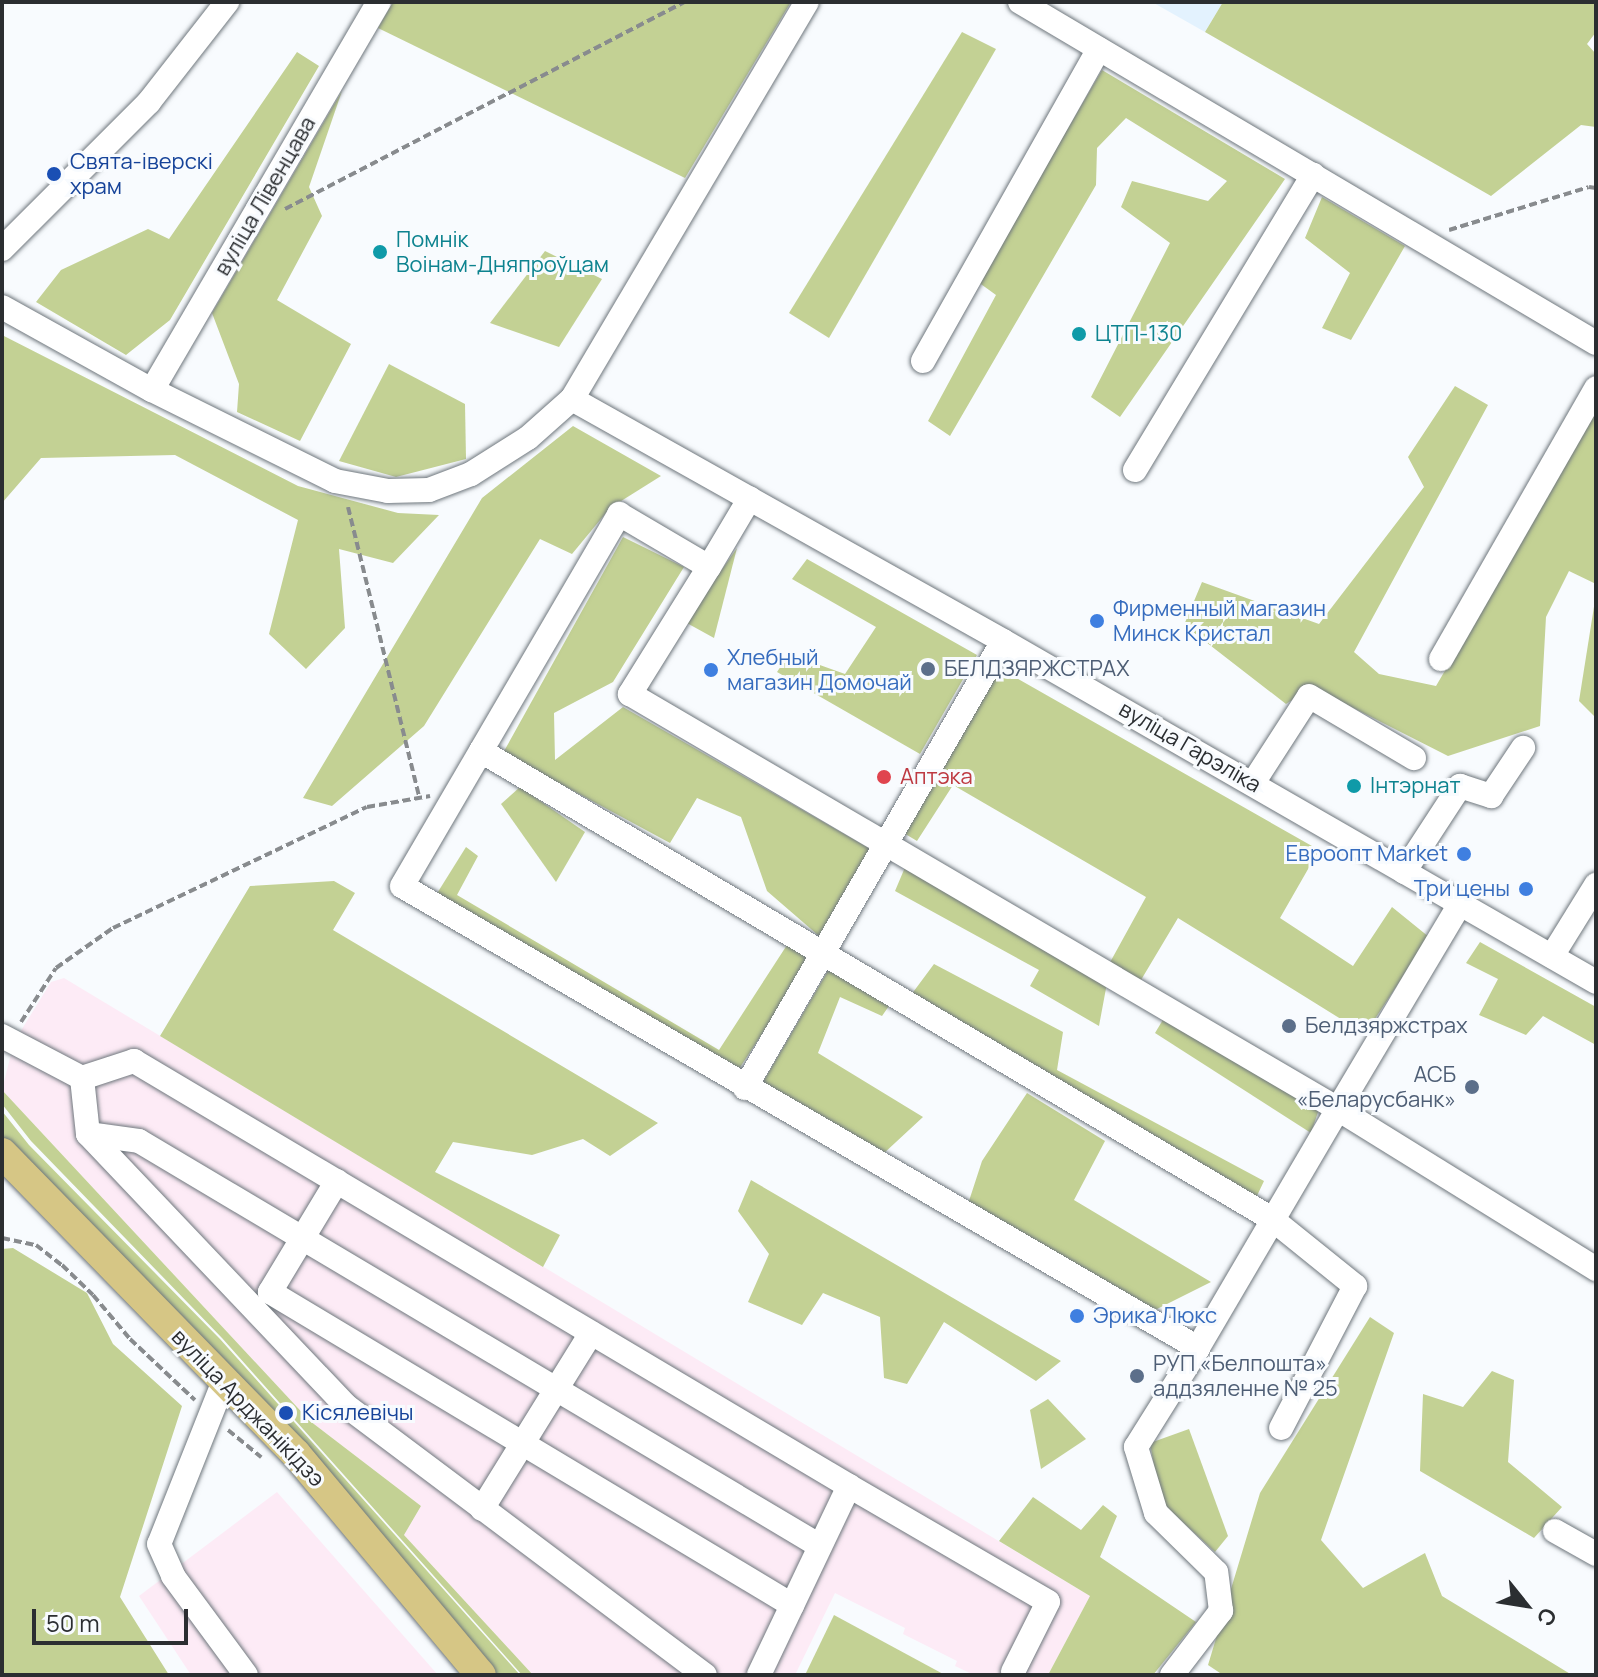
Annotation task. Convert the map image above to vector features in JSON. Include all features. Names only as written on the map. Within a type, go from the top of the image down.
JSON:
[{"type":"main road","name":"вуліца Арджанікідзэ","points":[[5,1162],[296,1454],[481,1675]]},
{"type":"street","points":[[2,249],[149,102],[227,2]]},
{"type":"street","name":"вуліца Лівенцава","points":[[152,390],[379,2]]},
{"type":"street","points":[[2,307],[152,390],[335,481],[388,491],[429,490],[471,474],[528,438],[572,399],[807,2]]},
{"type":"street","points":[[1020,2],[1596,343]]},
{"type":"street","points":[[923,361],[1099,49]]},
{"type":"street","points":[[1135,470],[1313,175]]},
{"type":"street","points":[[1441,659],[1596,388]]},
{"type":"street","name":"вуліца Гарэліка","points":[[572,399],[1253,783],[1596,982]]},
{"type":"street","points":[[750,498],[630,694],[1338,1109],[1596,1269]]},
{"type":"street","points":[[709,567],[619,514],[402,886],[745,1088],[1198,1348]]},
{"type":"street","points":[[745,1088],[1003,641]]},
{"type":"street","points":[[1253,783],[1309,696],[1414,758]]},
{"type":"street","points":[[1404,872],[1460,786],[1491,796],[1523,748]]},
{"type":"street","points":[[481,751],[1272,1219],[1355,1286],[1281,1428]]},
{"type":"street","points":[[1552,956],[1596,885]]},
{"type":"street","points":[[1172,1675],[1221,1611],[1216,1572],[1156,1513],[1136,1447],[1198,1348],[1460,904]]},
{"type":"street","points":[[6,1038],[82,1078],[134,1061],[1048,1602],[1013,1672]]},
{"type":"street","points":[[82,1078],[88,1134],[261,1300],[345,1405],[705,1675]]},
{"type":"street","points":[[88,1134],[139,1141],[820,1546]]},
{"type":"street","points":[[261,1300],[337,1181]]},
{"type":"street","points":[[261,1300],[524,1444],[792,1605]]},
{"type":"street","points":[[482,1509],[591,1333]]},
{"type":"street","points":[[224,1381],[159,1544],[173,1576],[246,1675]]},
{"type":"street","points":[[759,1675],[849,1486]]},
{"type":"street","points":[[1555,1531],[1596,1554]]},
{"type":"path","points":[[245,230],[684,2]]},
{"type":"path","points":[[1420,239],[1589,187],[1596,188]]},
{"type":"path","points":[[345,497],[419,798]]},
{"type":"path","points":[[6,1038],[56,968],[113,928],[367,807],[456,793]]},
{"type":"path","points":[[2,1238],[36,1245],[62,1265],[93,1295],[130,1339],[210,1415],[267,1463]]},
{"type":"shaded area","points":[[1152,2],[1223,2],[1205,32]]},
{"type":"shaded area","points":[[64,978],[1090,1596],[1048,1675],[974,1675],[955,1666],[957,1661],[903,1634],[905,1628],[835,1593],[795,1675],[533,1675],[404,1535],[421,1506],[310,1421],[2,1090],[14,1042],[51,982]]},
{"type":"shaded area","points":[[277,1492],[438,1675],[191,1675],[139,1596]]},
{"type":"green space","points":[[393,2],[791,2],[685,178],[378,28]]},
{"type":"green space","points":[[1223,2],[1596,2],[1596,32],[1587,44],[1596,54],[1596,127],[1581,125],[1491,196],[1205,32]]},
{"type":"green space","points":[[962,32],[996,49],[829,338],[789,313]]},
{"type":"green space","points":[[297,52],[319,66],[170,320],[126,355],[36,302],[61,270],[148,229],[169,239]]},
{"type":"green space","points":[[1102,70],[1285,179],[1120,417],[1091,397],[1170,243],[1121,207],[1132,181],[1208,201],[1227,181],[1126,118],[1097,148],[1096,185],[950,436],[928,421],[996,295],[978,282]]},
{"type":"green space","points":[[342,91],[309,187],[322,216],[277,300],[351,344],[300,441],[237,412],[239,384],[212,313]]},
{"type":"green space","points":[[1322,197],[1405,246],[1351,340],[1322,328],[1350,273],[1305,238]]},
{"type":"green space","points":[[545,251],[602,279],[559,347],[490,323]]},
{"type":"green space","points":[[2,335],[298,486],[398,513],[439,515],[393,563],[339,549],[345,628],[306,669],[269,634],[298,520],[175,455],[41,458],[2,503]]},
{"type":"green space","points":[[389,364],[465,404],[466,459],[396,477],[339,461]]},
{"type":"green space","points":[[1455,386],[1488,405],[1354,652],[1379,674],[1436,686],[1596,412],[1596,584],[1569,571],[1546,617],[1540,726],[1448,756],[1312,687],[1286,704],[1184,625],[1202,582],[1319,624],[1424,487],[1408,457]]},
{"type":"green space","points":[[573,426],[661,476],[610,508],[572,554],[540,539],[424,726],[332,806],[303,798],[482,498]]},
{"type":"green space","points":[[623,537],[684,567],[613,682],[554,713],[555,760],[623,707],[872,850],[819,936],[767,891],[741,817],[697,798],[670,843],[503,753]]},
{"type":"green space","points":[[737,548],[714,638],[685,622]]},
{"type":"green space","points":[[807,559],[977,655],[920,754],[777,672],[789,654],[845,674],[876,627],[792,579]]},
{"type":"green space","points":[[1596,594],[1596,718],[1579,701]]},
{"type":"green space","points":[[997,667],[1319,850],[1280,918],[1353,966],[1392,907],[1429,937],[1365,1034],[1178,918],[1141,980],[1108,966],[1146,897],[953,785],[917,841],[902,832]]},
{"type":"green space","points":[[520,787],[585,832],[556,882],[501,804]]},
{"type":"green space","points":[[466,847],[478,856],[457,895],[719,1050],[787,945],[812,958],[737,1072],[436,895]]},
{"type":"green space","points":[[906,865],[1107,983],[1099,1026],[1030,986],[1039,970],[895,891]]},
{"type":"green space","points":[[334,881],[355,893],[333,930],[658,1123],[610,1156],[583,1139],[532,1155],[453,1142],[435,1172],[560,1235],[543,1267],[160,1036],[250,886]]},
{"type":"green space","points":[[1480,942],[1596,1007],[1596,1045],[1543,1016],[1526,1035],[1479,1015],[1498,979],[1466,963]]},
{"type":"green space","points":[[934,964],[1063,1032],[1057,1070],[1264,1181],[1255,1200],[911,995]]},
{"type":"green space","points":[[829,969],[891,1003],[882,1016],[840,997],[818,1053],[923,1117],[882,1155],[763,1082]]},
{"type":"green space","points":[[1164,1018],[1319,1109],[1311,1133],[1155,1033]]},
{"type":"green space","points":[[2,1090],[310,1421],[421,1506],[404,1535],[533,1675],[522,1675],[222,1338],[31,1141],[2,1104]]},
{"type":"green space","points":[[1027,1093],[1105,1141],[1074,1200],[1211,1282],[1153,1311],[968,1204],[982,1161]]},
{"type":"green space","points":[[2,1111],[29,1145],[220,1339],[520,1675],[481,1675],[2,1153]]},
{"type":"green space","points":[[751,1180],[1061,1361],[1036,1381],[944,1322],[907,1384],[884,1378],[880,1317],[823,1293],[802,1325],[748,1302],[769,1254],[738,1211]]},
{"type":"green space","points":[[13,1248],[87,1293],[113,1344],[182,1406],[120,1597],[169,1675],[2,1675],[2,1249]]},
{"type":"green space","points":[[1370,1317],[1394,1333],[1321,1540],[1363,1588],[1425,1553],[1442,1596],[1572,1675],[1223,1675],[1208,1665],[1260,1493]]},
{"type":"green space","points":[[1492,1371],[1514,1380],[1508,1462],[1562,1507],[1534,1538],[1420,1471],[1423,1394],[1463,1407]]},
{"type":"green space","points":[[1048,1399],[1086,1439],[1041,1469],[1030,1410]]},
{"type":"green space","points":[[1189,1429],[1228,1536],[1215,1552],[1160,1501],[1150,1443]]},
{"type":"green space","points":[[1033,1497],[1081,1530],[1103,1505],[1117,1516],[1100,1557],[1196,1622],[1153,1675],[1048,1675],[1090,1596],[999,1541]]},
{"type":"green space","points":[[834,1615],[945,1675],[805,1675]]},
{"type":"place","name":"Свята-іверскі храм","points":[[54,174]]},
{"type":"place","name":"Помнік Воінам-Дняпроўцам","points":[[380,252]]},
{"type":"place","name":"ЦТП-130","points":[[1079,334]]},
{"type":"place","name":"Фирменный магазин Минск Кристал","points":[[1097,621]]},
{"type":"place","name":"БЕЛДЗЯРЖСТРАХ","points":[[928,669]]},
{"type":"place","name":"Хлебный магазин Домочай","points":[[711,670]]},
{"type":"place","name":"Аптэка","points":[[884,777]]},
{"type":"place","name":"Інтэрнат","points":[[1354,786]]},
{"type":"place","name":"Евроопт Market","points":[[1464,854]]},
{"type":"place","name":"Три цены","points":[[1526,889]]},
{"type":"place","name":"Белдзяржстрах","points":[[1289,1026]]},
{"type":"place","name":"АСБ «Беларусбанк»","points":[[1472,1087]]},
{"type":"place","name":"Эрика Люкс","points":[[1077,1316]]},
{"type":"place","name":"РУП «Белпошта» аддзяленне № 25","points":[[1137,1376]]},
{"type":"place","name":"Кісялевічы","points":[[286,1413]]}]
